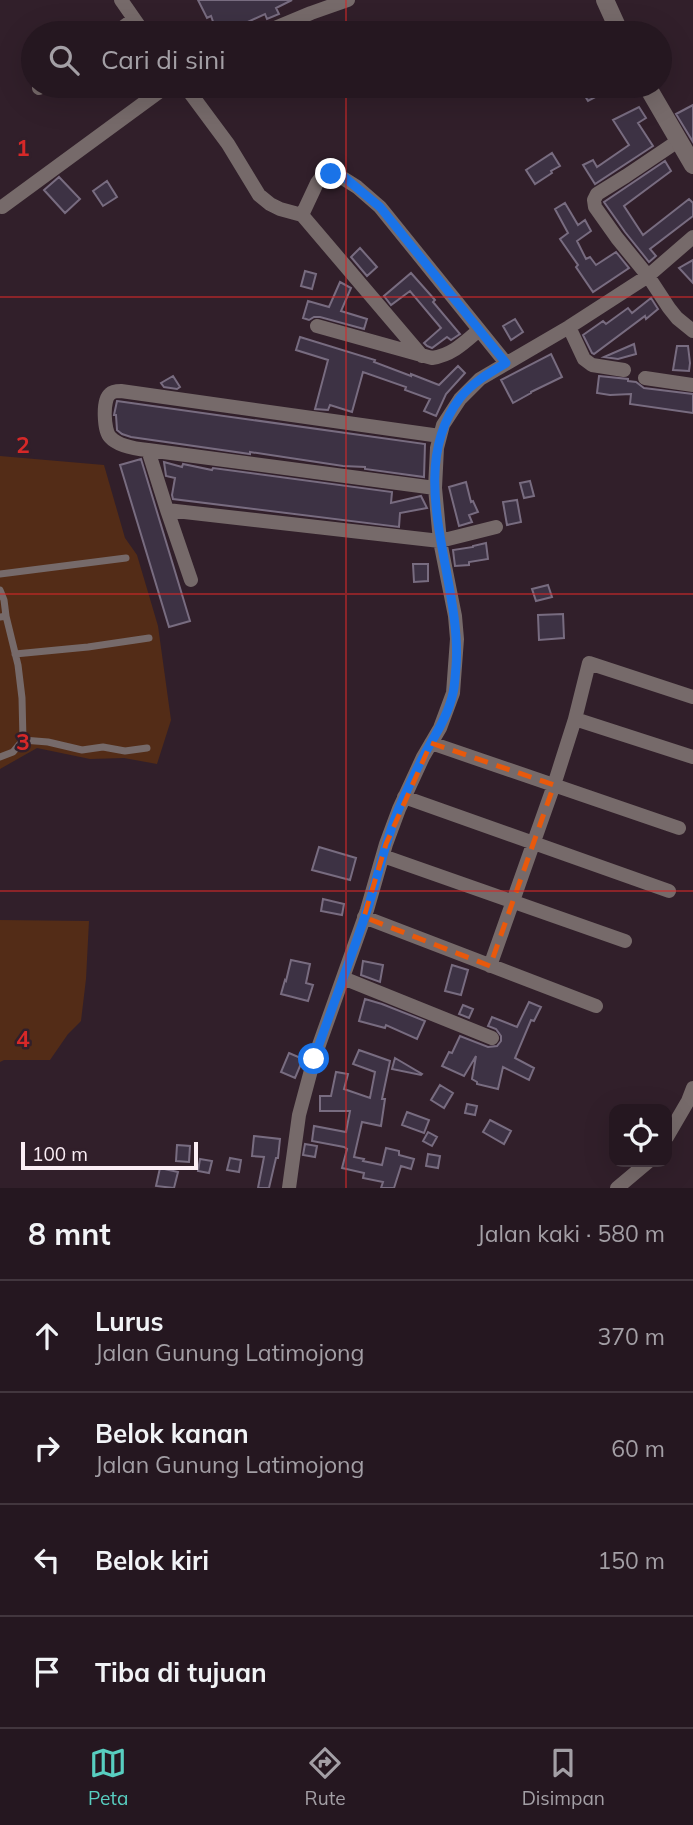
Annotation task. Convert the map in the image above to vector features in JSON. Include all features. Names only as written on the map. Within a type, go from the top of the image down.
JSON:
[{"type":"street","points":[[121,0],[133,20]]},
{"type":"street","points":[[283,21],[307,6],[348,0]]},
{"type":"street","points":[[605,0],[615,21]]},
{"type":"street","points":[[2,207],[151,98]]},
{"type":"street","points":[[194,98],[228,144],[259,195],[280,209],[302,215],[422,356]]},
{"type":"street","points":[[654,98],[693,166]]},
{"type":"street","points":[[678,141],[597,194],[594,200],[595,208],[648,276],[669,308],[693,331]]},
{"type":"street","points":[[302,215],[317,183],[324,175],[344,177],[380,207],[506,363]]},
{"type":"street","points":[[289,1188],[299,1115],[314,1059],[364,918],[394,822],[440,728],[453,693],[457,639],[455,616],[440,541],[435,488],[435,461],[440,436],[448,417],[468,389],[480,379],[569,327],[648,276],[693,237]]},
{"type":"street","points":[[317,327],[432,358],[455,351],[479,330]]},
{"type":"street","points":[[569,327],[584,359],[592,365],[624,370]]},
{"type":"street","points":[[645,379],[693,385]]},
{"type":"street","points":[[435,488],[148,450],[123,444],[109,437],[105,414],[107,398],[110,394],[121,391],[440,436]]},
{"type":"street","points":[[148,450],[191,580]]},
{"type":"street","points":[[167,510],[440,541],[496,527]]},
{"type":"street","points":[[490,966],[554,785],[589,663],[693,697]]},
{"type":"street","points":[[575,719],[693,757]]},
{"type":"street","points":[[431,743],[679,828]]},
{"type":"street","points":[[404,797],[669,891]]},
{"type":"street","points":[[383,856],[625,941]]},
{"type":"street","points":[[364,918],[596,1006]]},
{"type":"street","points":[[343,978],[492,1038]]},
{"type":"street","points":[[672,1128],[693,1088]]},
{"type":"street","points":[[617,1188],[642,1167]]},
{"type":"lane","points":[[0,574],[126,558]]},
{"type":"lane","points":[[0,590],[4,600],[3,616],[18,665],[23,740],[13,752],[0,757]]},
{"type":"lane","points":[[15,654],[149,638]]},
{"type":"lane","points":[[23,740],[48,742],[82,750],[103,747],[125,751],[147,748]]},
{"type":"highlighted area","points":[[431,743],[554,785],[490,966],[364,917],[386,844]]},
{"type":"shaded area","points":[[0,456],[104,465],[125,538],[137,555],[158,626],[171,720],[157,764],[124,758],[90,759],[37,748],[0,769]]},
{"type":"shaded area","points":[[0,920],[89,921],[81,1021],[50,1060],[0,1062]]},
{"type":"building","points":[[198,0],[292,0],[276,8],[279,14],[267,19],[265,14],[250,21],[213,21],[211,16],[207,18]]},
{"type":"building","points":[[693,105],[693,142],[676,114]]},
{"type":"building","points":[[639,107],[646,118],[638,123],[653,146],[595,184],[583,165],[593,160],[597,167],[629,145],[613,120]]},
{"type":"building","points":[[552,153],[560,166],[535,184],[526,170]]},
{"type":"building","points":[[665,161],[671,171],[624,206],[643,235],[689,199],[693,203],[693,216],[650,249],[656,256],[649,262],[604,202]]},
{"type":"building","points":[[59,177],[80,199],[65,213],[44,190]]},
{"type":"building","points":[[107,181],[117,197],[103,206],[93,191]]},
{"type":"building","points":[[565,203],[578,225],[585,220],[591,231],[577,241],[586,259],[590,257],[596,265],[616,252],[629,268],[593,292],[560,239],[568,233],[555,209]]},
{"type":"building","points":[[360,248],[377,267],[367,276],[351,257]]},
{"type":"building","points":[[693,260],[693,283],[679,268]]},
{"type":"building","points":[[305,271],[316,274],[312,289],[301,286]]},
{"type":"building","points":[[411,273],[460,334],[451,340],[447,337],[432,348],[427,346],[424,343],[441,328],[410,291],[391,305],[384,296]]},
{"type":"building","points":[[340,282],[351,288],[341,311],[367,319],[364,329],[320,317],[309,320],[303,318],[308,301],[329,307]]},
{"type":"building","points":[[651,298],[658,309],[592,353],[583,335],[603,321],[606,324],[628,308],[632,313]]},
{"type":"building","points":[[515,319],[523,332],[511,340],[503,326]]},
{"type":"building","points":[[300,337],[375,360],[374,362],[439,385],[458,366],[465,373],[446,394],[436,416],[424,411],[430,399],[405,390],[406,387],[363,372],[352,412],[330,405],[328,410],[315,409],[328,360],[296,350]]},
{"type":"building","points":[[634,344],[636,354],[618,359],[604,357]]},
{"type":"building","points":[[677,346],[688,346],[689,371],[673,370]]},
{"type":"building","points":[[551,354],[562,377],[513,403],[501,380]]},
{"type":"building","points":[[173,376],[180,387],[164,387],[161,383]]},
{"type":"building","points":[[599,376],[628,379],[644,388],[693,394],[693,413],[630,404],[631,394],[597,393]]},
{"type":"building","points":[[117,401],[425,444],[424,477],[131,437],[117,430],[114,415]]},
{"type":"building","points":[[141,459],[190,621],[169,627],[120,465]]},
{"type":"building","points":[[164,462],[182,467],[183,464],[392,492],[391,503],[421,496],[427,508],[400,513],[399,527],[173,499],[175,478],[166,476]]},
{"type":"building","points":[[530,481],[534,496],[524,498],[520,483]]},
{"type":"building","points":[[466,482],[471,502],[473,501],[478,512],[469,515],[472,522],[459,526],[449,487]]},
{"type":"building","points":[[517,500],[521,522],[507,525],[503,502]]},
{"type":"building","points":[[486,543],[488,559],[455,566],[453,550]]},
{"type":"building","points":[[413,564],[428,564],[428,581],[414,582]]},
{"type":"building","points":[[548,585],[552,597],[536,601],[532,589]]},
{"type":"building","points":[[563,614],[564,638],[539,640],[538,615]]},
{"type":"building","points":[[319,847],[356,858],[350,880],[312,870]]},
{"type":"building","points":[[323,899],[344,904],[342,915],[321,911]]},
{"type":"building","points":[[291,960],[310,964],[306,983],[313,985],[308,1001],[281,994]]},
{"type":"building","points":[[363,961],[383,965],[380,982],[361,975]]},
{"type":"building","points":[[452,965],[468,970],[461,995],[445,991]]},
{"type":"building","points":[[365,999],[425,1021],[417,1039],[386,1025],[385,1028],[359,1021]]},
{"type":"building","points":[[529,1002],[541,1007],[534,1021],[531,1020],[515,1058],[534,1068],[529,1080],[503,1067],[498,1089],[477,1084],[472,1079],[476,1056],[464,1076],[442,1066],[460,1036],[488,1047],[497,1046],[501,1036],[496,1029],[488,1026],[492,1017],[517,1027]]},
{"type":"building","points":[[463,1005],[473,1009],[469,1018],[459,1014]]},
{"type":"building","points":[[359,1050],[390,1061],[382,1099],[385,1099],[381,1126],[362,1122],[354,1157],[382,1165],[386,1148],[414,1159],[411,1169],[401,1166],[394,1188],[381,1188],[383,1182],[363,1178],[364,1173],[342,1168],[347,1149],[344,1147],[312,1141],[314,1126],[346,1132],[350,1111],[320,1111],[320,1096],[331,1096],[336,1072],[348,1074],[344,1089],[370,1098],[375,1072],[353,1064]]},
{"type":"building","points":[[289,1053],[303,1059],[295,1078],[281,1072]]},
{"type":"building","points":[[395,1058],[422,1074],[392,1069]]},
{"type":"building","points":[[440,1085],[453,1093],[444,1108],[431,1100]]},
{"type":"building","points":[[467,1104],[477,1106],[475,1115],[465,1113]]},
{"type":"building","points":[[407,1112],[429,1120],[424,1133],[402,1125]]},
{"type":"building","points":[[490,1120],[511,1131],[504,1144],[483,1132]]},
{"type":"building","points":[[428,1132],[437,1137],[432,1146],[423,1141]]},
{"type":"building","points":[[254,1136],[280,1139],[278,1158],[269,1188],[258,1188],[264,1157],[252,1156]]},
{"type":"building","points":[[305,1144],[317,1146],[315,1157],[303,1155]]},
{"type":"building","points":[[177,1145],[190,1146],[189,1162],[176,1161]]},
{"type":"building","points":[[428,1154],[440,1156],[438,1168],[426,1166]]},
{"type":"building","points":[[230,1158],[241,1160],[239,1172],[227,1170]]},
{"type":"building","points":[[200,1159],[212,1161],[209,1173],[198,1171]]},
{"type":"building","points":[[160,1168],[178,1172],[174,1188],[156,1186]]},
{"type":"route","points":[[314,1059],[367,910],[398,809],[440,728],[453,693],[457,639],[455,616],[440,541],[435,488],[435,461],[443,425],[468,389],[506,363],[380,207],[344,177],[331,174]]}]
